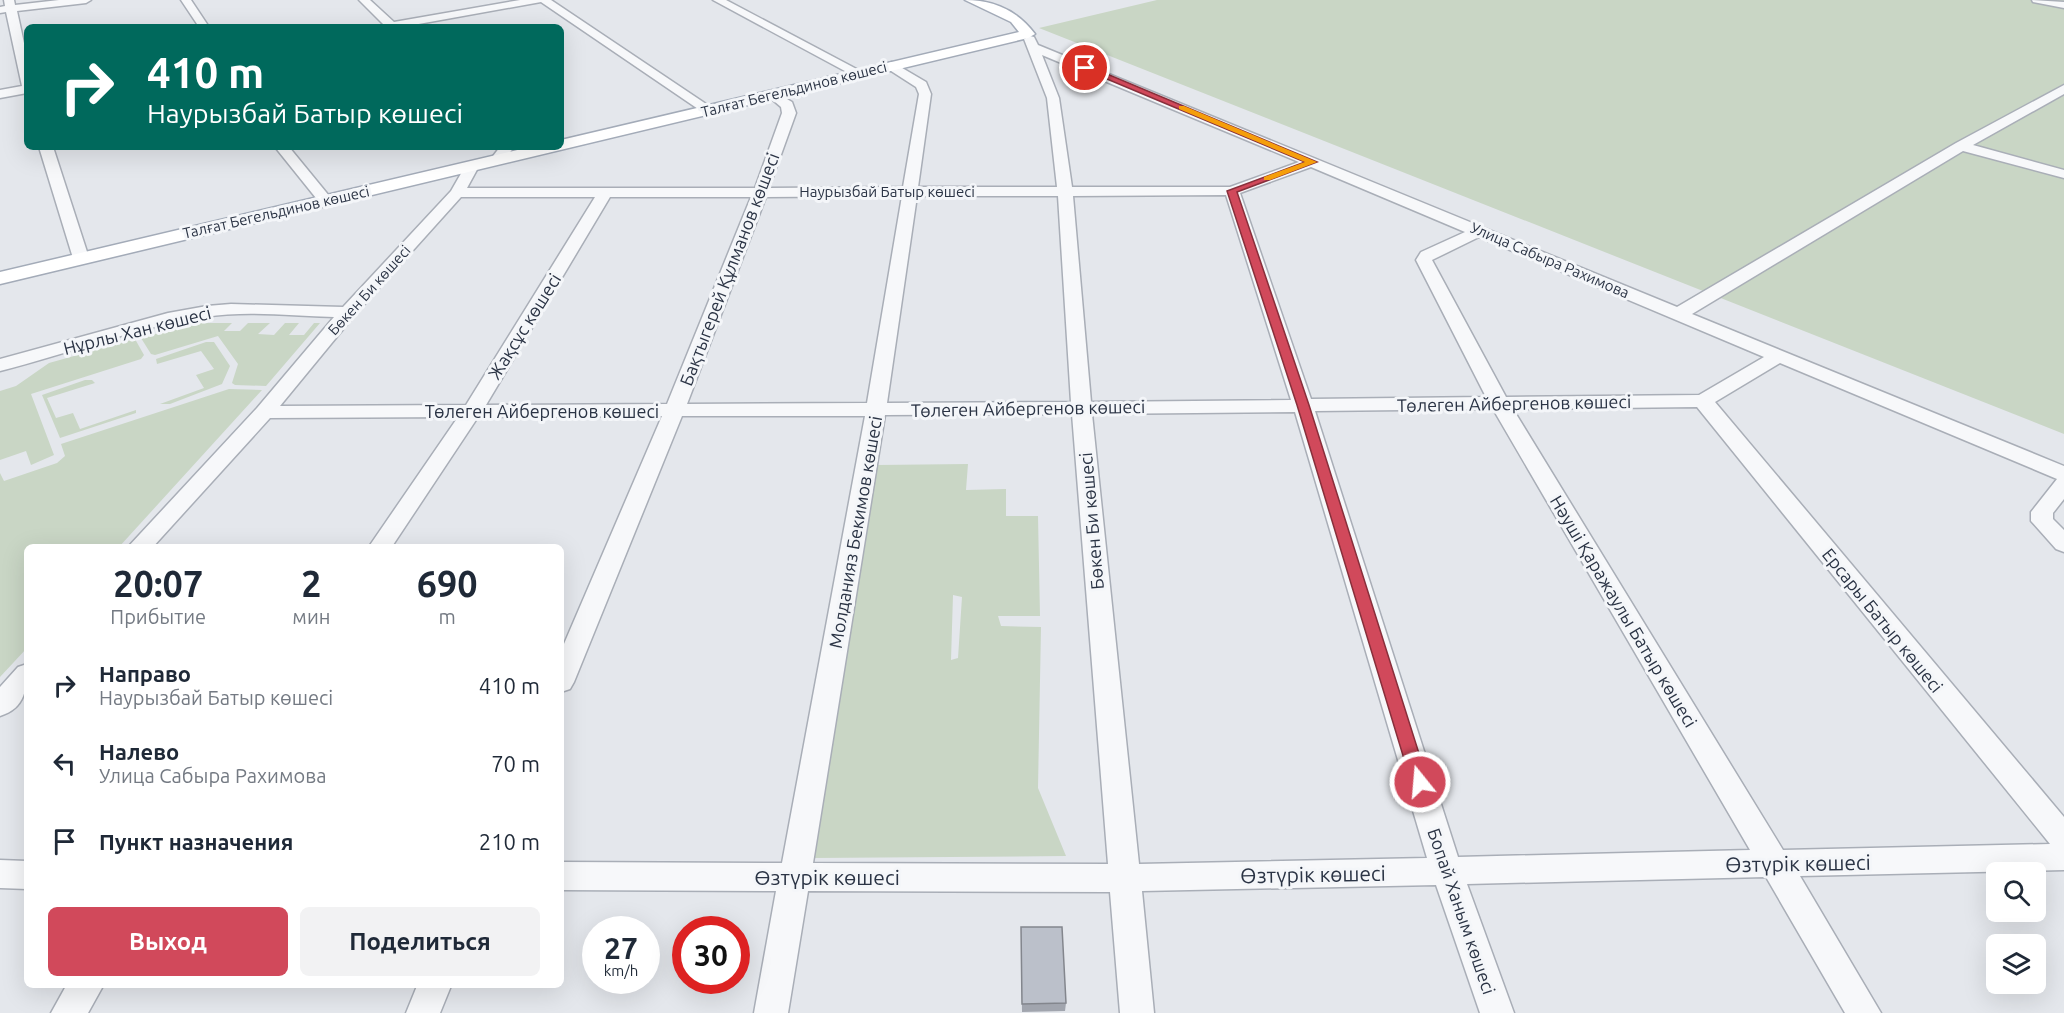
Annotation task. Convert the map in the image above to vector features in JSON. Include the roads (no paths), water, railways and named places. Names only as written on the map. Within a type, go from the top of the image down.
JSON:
[{"type":"main road","points":[[972,0],[1009,15],[1028,35]]},
{"type":"main road","name":"Талғат Бегельдинов көшесі","points":[[564,144],[1028,35]]},
{"type":"main road","name":"Талғат Бегельдинов көшесі","points":[[0,278],[472,166],[502,154],[531,150]]},
{"type":"street","points":[[24,73],[6,6],[86,0]]},
{"type":"street","points":[[186,0],[202,24]]},
{"type":"street","points":[[364,0],[388,24]]},
{"type":"street","points":[[395,24],[538,0]]},
{"type":"street","points":[[544,0],[709,110]]},
{"type":"street","points":[[718,0],[860,74]]},
{"type":"street","points":[[2037,0],[2064,5]]},
{"type":"street","name":"Улица Сабыра Рахимова","points":[[1028,35],[1312,162],[2064,474]]},
{"type":"street","name":"Бөкен Би көшесі","points":[[1028,35],[1053,98],[1065,191],[1081,407],[1137,1013]]},
{"type":"street","name":"Молданияз Бекимов көшесі","points":[[771,1013],[876,410],[925,90],[922,85],[892,66]]},
{"type":"street","points":[[1679,314],[1968,142],[2064,89]]},
{"type":"street","points":[[0,94],[24,90]]},
{"type":"street","name":"Бақтыгерей Құлманов көшесі","points":[[564,675],[674,411],[761,191],[789,113],[787,105],[773,95]]},
{"type":"street","points":[[1968,142],[2064,163]]},
{"type":"street","points":[[1968,142],[2064,174]]},
{"type":"street","points":[[47,150],[81,258]]},
{"type":"street","points":[[284,150],[325,200]]},
{"type":"street","name":"Наурызбай Батыр көшесі","points":[[457,193],[1232,191],[1312,162]]},
{"type":"street","name":"Бөкен Би көшесі","points":[[142,544],[264,412],[348,312],[457,193],[472,166]]},
{"type":"street","name":"Бопай Ханым көшесі","points":[[1232,191],[1303,405],[1447,871],[1497,1013]]},
{"type":"street","name":"Жақсұс көшесі","points":[[382,544],[472,411],[606,192]]},
{"type":"street","name":"Нәуші Қаражаулы Батыр көшесі","points":[[1480,231],[1434,251],[1424,260],[1499,403],[1864,1013]]},
{"type":"street","name":"Нұрлы Хан көшесі","points":[[0,365],[174,317],[207,311],[231,309],[348,312]]},
{"type":"street","points":[[1703,401],[1779,356]]},
{"type":"street","name":"Төлеген Айбергенов көшесі","points":[[264,412],[876,410],[1703,401]]},
{"type":"street","name":"Ерсары Батыр көшесі","points":[[1703,401],[2064,839]]},
{"type":"street","points":[[2064,484],[2042,512],[2042,521],[2064,544]]},
{"type":"street","points":[[0,705],[24,677]]},
{"type":"street","name":"Өзтүрік көшесі","points":[[564,876],[1125,878],[2064,857]]},
{"type":"street","points":[[0,874],[24,874]]},
{"type":"street","points":[[68,1013],[85,988]]},
{"type":"street","points":[[423,1013],[433,988]]}]
